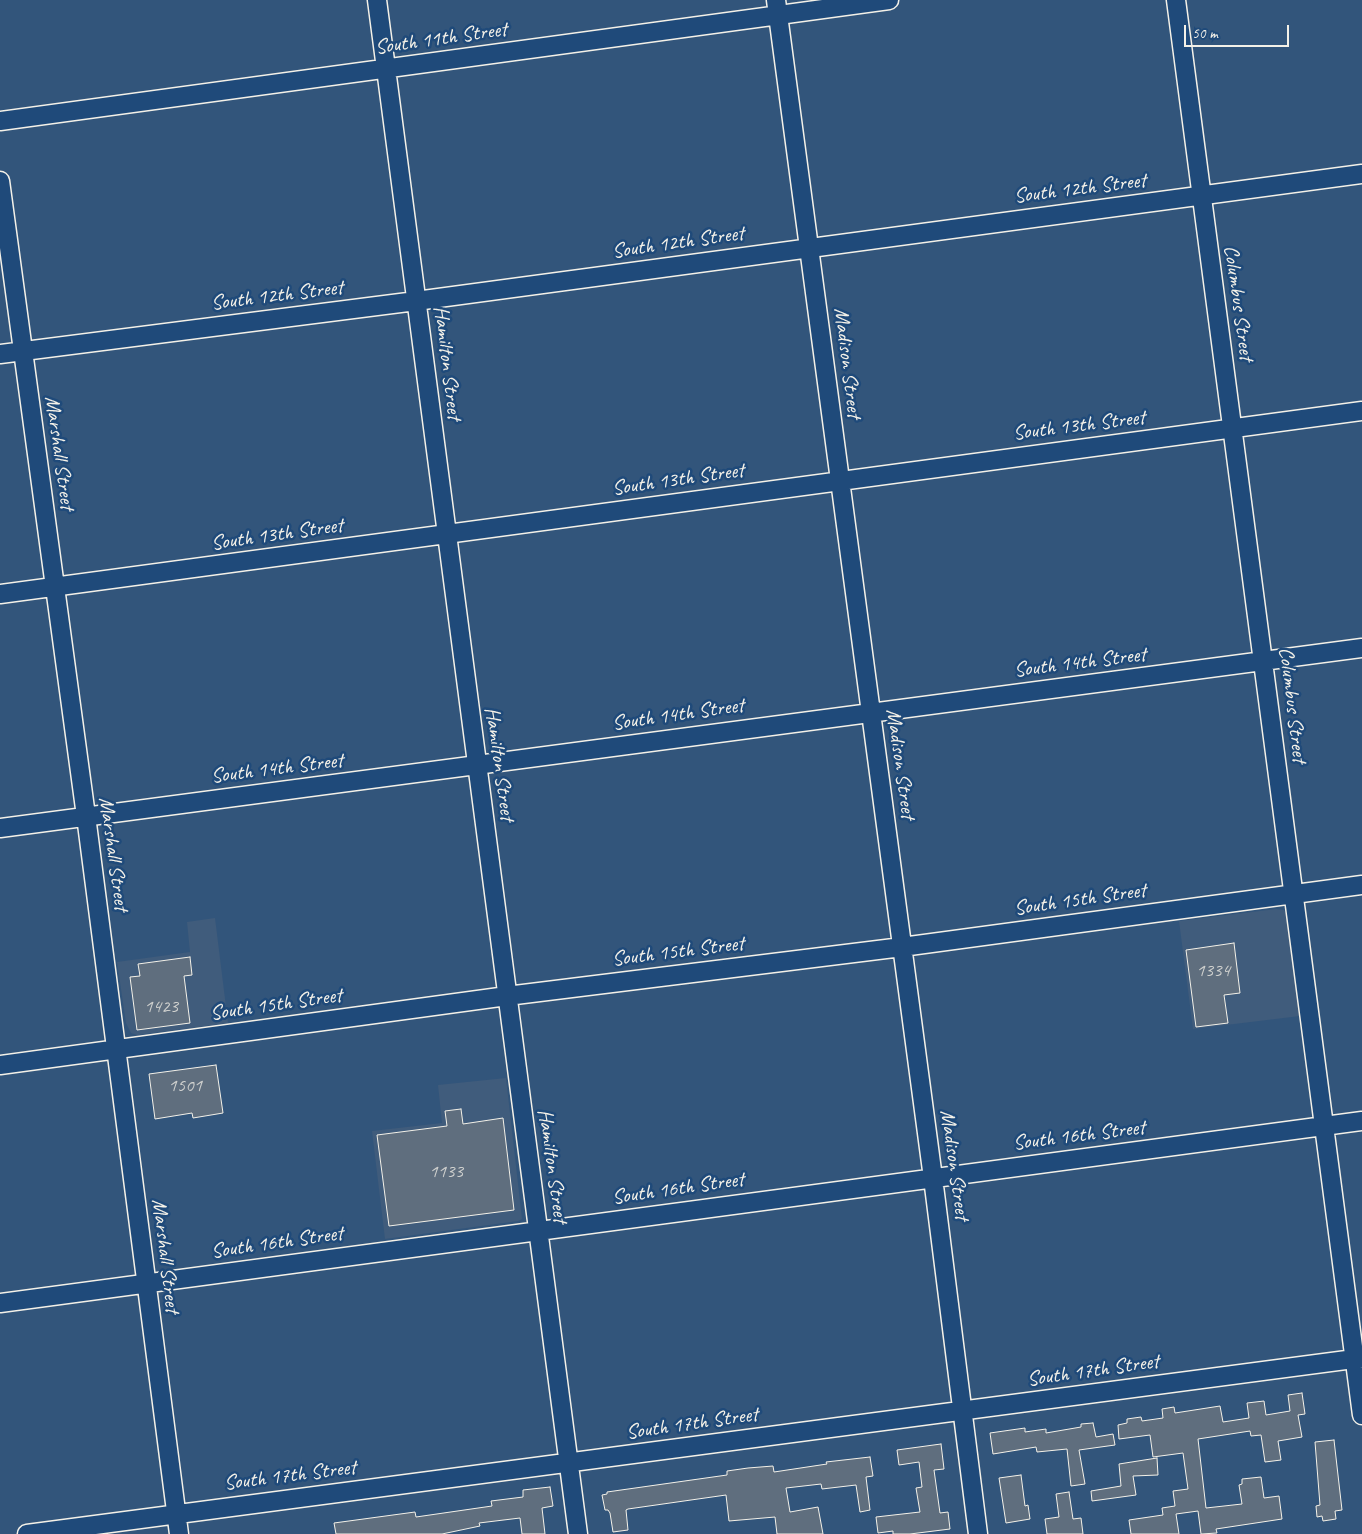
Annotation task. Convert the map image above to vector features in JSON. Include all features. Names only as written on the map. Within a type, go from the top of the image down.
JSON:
[{"type":"street","name":"Hamilton Street","points":[[377,0],[578,1534]]},
{"type":"street","name":"South 11th Street","points":[[0,121],[386,69],[777,8],[889,0]]},
{"type":"street","name":"Columbus Street","points":[[1176,0],[1323,1127],[1358,1359],[1362,1415]]},
{"type":"street","name":"Madison Street","points":[[777,8],[933,1178],[978,1534]]},
{"type":"street","name":"South 12th Street","points":[[0,354],[416,301],[1362,174]]},
{"type":"street","name":"Marshall Street","points":[[0,180],[86,816],[178,1534]]},
{"type":"street","name":"South 13th Street","points":[[0,594],[1362,411]]},
{"type":"street","name":"South 14th Street","points":[[0,828],[1362,648]]},
{"type":"street","name":"South 15th Street","points":[[0,1065],[507,996],[902,947],[1362,884]]},
{"type":"street","name":"South 16th Street","points":[[0,1303],[1362,1121]]},
{"type":"street","name":"South 17th Street","points":[[27,1534],[1358,1359]]},
{"type":"shaded area","points":[[1276,909],[1284,910],[1288,917],[1300,1016],[1193,1029],[1179,921]]},
{"type":"shaded area","points":[[215,918],[228,1023],[137,1035],[131,1033],[126,1023],[117,962],[190,952],[187,922]]},
{"type":"shaded area","points":[[506,1078],[522,1219],[385,1239],[372,1131],[442,1123],[438,1085]]},
{"type":"building","points":[[1234,943],[1240,993],[1224,995],[1228,1023],[1196,1027],[1186,950]]},
{"type":"building","points":[[190,957],[192,975],[184,976],[190,1023],[137,1030],[130,977],[140,976],[138,964]]},
{"type":"building","points":[[216,1065],[223,1113],[193,1118],[192,1113],[155,1119],[149,1074]]},
{"type":"building","points":[[461,1109],[463,1124],[503,1118],[514,1210],[389,1226],[377,1135],[447,1126],[445,1111]]},
{"type":"building","points":[[1302,1393],[1305,1414],[1298,1415],[1302,1437],[1278,1441],[1281,1460],[1265,1462],[1261,1435],[1251,1436],[1250,1431],[1198,1439],[1206,1508],[1242,1504],[1239,1485],[1242,1484],[1242,1479],[1261,1477],[1264,1498],[1279,1496],[1282,1519],[1216,1529],[1217,1533],[1201,1534],[1198,1511],[1176,1514],[1179,1534],[1131,1534],[1129,1520],[1163,1515],[1162,1508],[1175,1506],[1173,1491],[1188,1489],[1183,1453],[1153,1457],[1150,1435],[1119,1439],[1118,1425],[1127,1423],[1127,1419],[1141,1417],[1142,1421],[1163,1418],[1162,1409],[1174,1407],[1175,1413],[1220,1406],[1223,1422],[1249,1418],[1247,1403],[1264,1401],[1266,1415],[1290,1411],[1288,1395]]},
{"type":"building","points":[[1093,1423],[1096,1437],[1113,1434],[1115,1445],[1079,1450],[1085,1484],[1071,1486],[1067,1449],[1037,1452],[1036,1447],[993,1454],[990,1433],[1025,1428],[1025,1432],[1046,1429],[1046,1433],[1081,1427],[1081,1424]]},
{"type":"building","points":[[1334,1440],[1342,1510],[1335,1511],[1336,1519],[1323,1521],[1322,1516],[1317,1517],[1316,1506],[1320,1505],[1315,1442]]},
{"type":"building","points":[[941,1444],[944,1469],[934,1470],[940,1513],[948,1512],[950,1529],[910,1534],[893,1534],[893,1531],[878,1533],[876,1517],[920,1512],[916,1488],[922,1487],[919,1462],[899,1465],[897,1450]]},
{"type":"building","points":[[870,1457],[873,1476],[866,1477],[870,1510],[860,1512],[856,1485],[822,1489],[821,1484],[786,1488],[790,1512],[818,1507],[823,1534],[777,1534],[775,1517],[729,1521],[726,1495],[628,1509],[626,1510],[628,1530],[613,1532],[610,1513],[608,1510],[605,1510],[602,1495],[607,1494],[607,1492],[727,1475],[727,1471],[748,1468],[773,1466],[774,1472],[827,1464],[826,1462]]},
{"type":"building","points":[[1157,1458],[1158,1475],[1133,1476],[1136,1495],[1092,1501],[1091,1491],[1121,1486],[1119,1464]]},
{"type":"building","points":[[1021,1475],[1025,1506],[1028,1505],[1030,1519],[1006,1523],[999,1478]]},
{"type":"building","points":[[550,1487],[553,1506],[542,1508],[545,1534],[522,1534],[520,1518],[479,1523],[480,1526],[442,1534],[336,1534],[334,1523],[415,1512],[416,1517],[492,1506],[491,1501],[523,1497],[523,1490]]},
{"type":"building","points":[[1069,1492],[1073,1519],[1081,1518],[1083,1534],[1047,1534],[1045,1519],[1059,1517],[1056,1494]]}]
